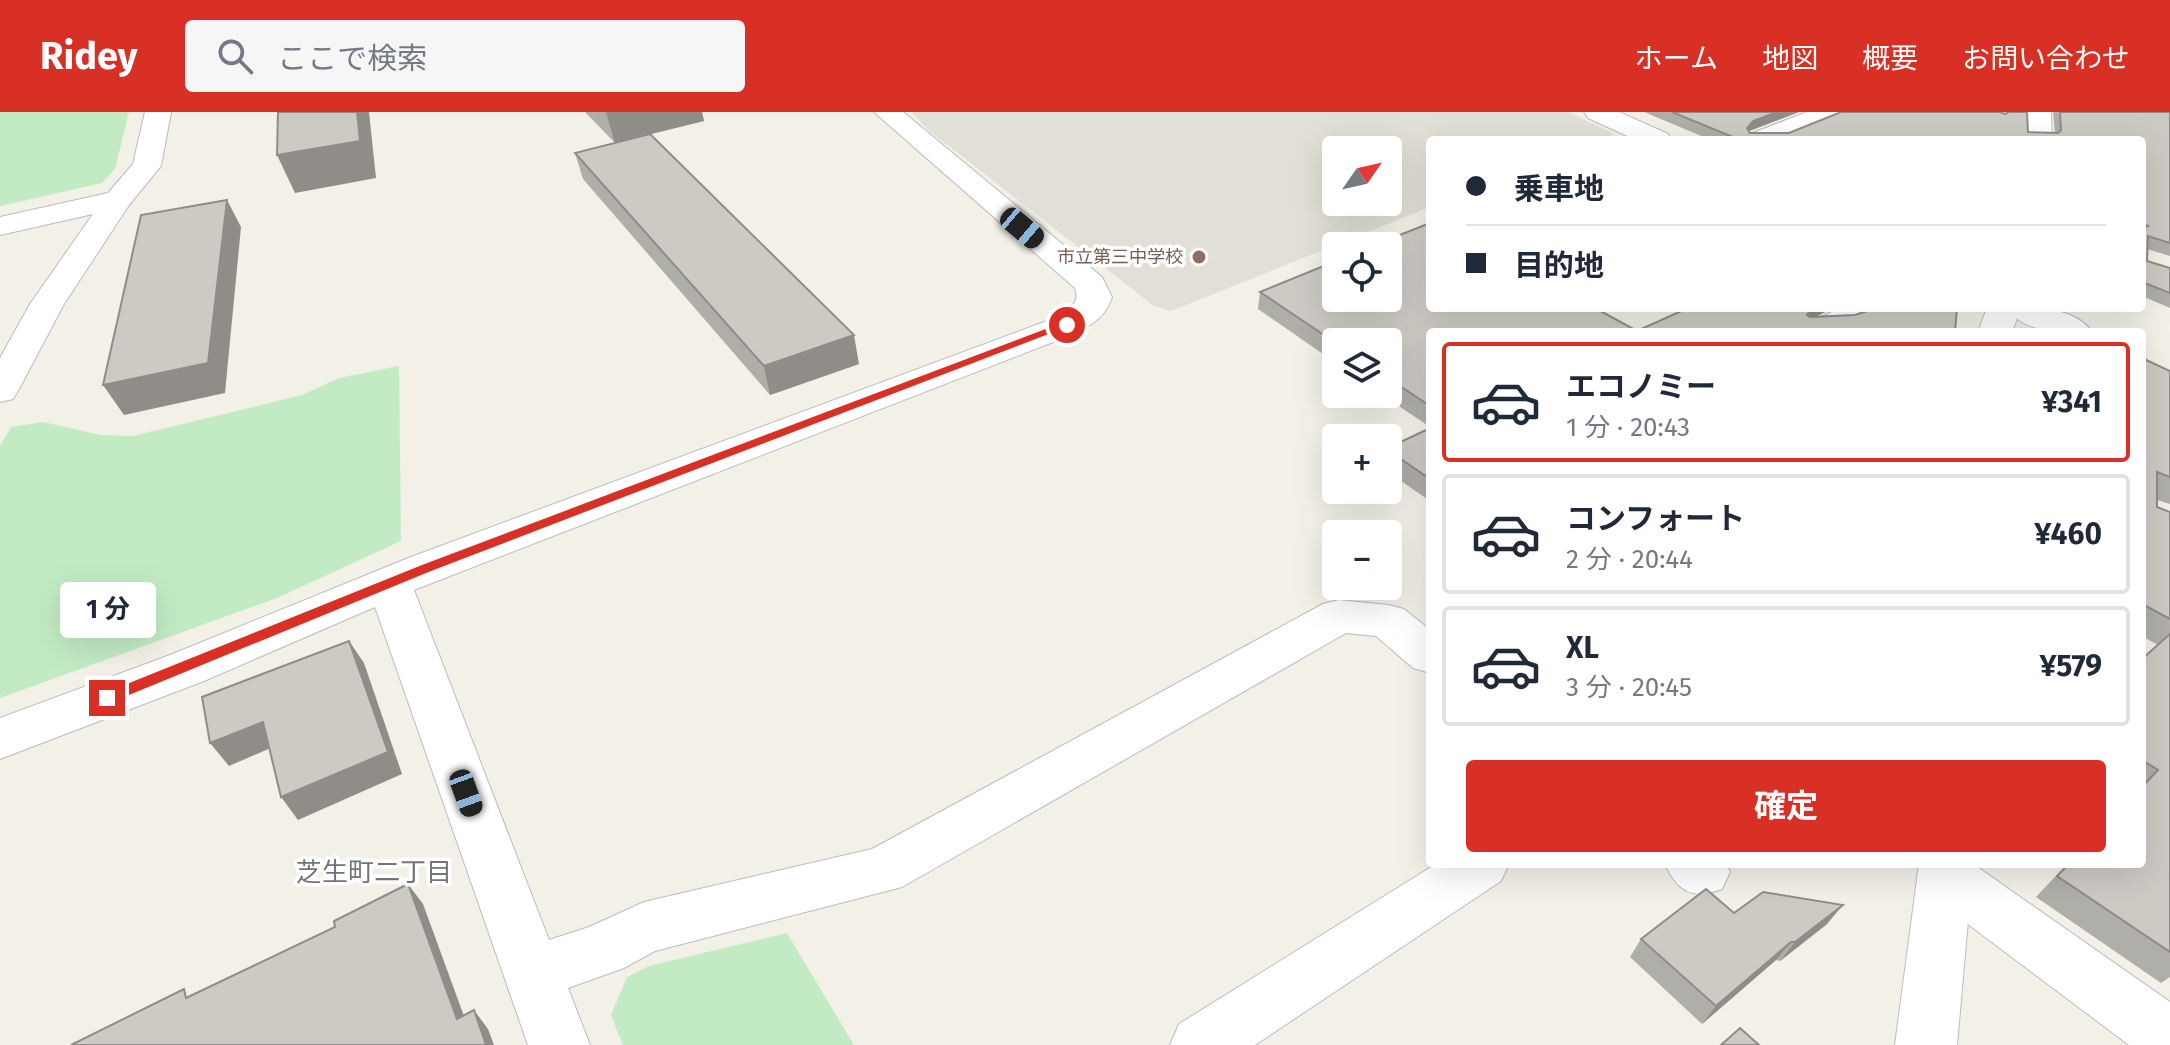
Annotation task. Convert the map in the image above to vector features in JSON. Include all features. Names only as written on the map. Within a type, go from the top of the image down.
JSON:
[{"type":"street","points":[[0,391],[47,304],[118,200],[147,166],[158,112]]},
{"type":"street","points":[[0,739],[187,668],[389,583],[1067,325],[1091,309],[1095,297],[1090,284],[887,112]]},
{"type":"street","points":[[1597,112],[1649,136]]},
{"type":"street","points":[[1770,136],[1830,112]]},
{"type":"street","points":[[2038,112],[2038,136]]},
{"type":"street","points":[[0,226],[118,200]]},
{"type":"street","points":[[1826,328],[1858,312]]},
{"type":"street","points":[[2032,312],[2066,328]]},
{"type":"street","points":[[389,583],[559,1045]]},
{"type":"street","points":[[533,973],[603,949],[644,928],[883,870],[1339,616],[1388,621],[1426,653]]},
{"type":"street","points":[[1201,1045],[1476,868]]},
{"type":"street","points":[[1946,869],[2170,1038]]},
{"type":"street","points":[[1926,1045],[1946,869]]},
{"type":"shaded area","name":"市立第三中学校","points":[[912,112],[1568,112],[1614,134],[1426,136],[1426,209],[1368,232],[1322,232],[1322,250],[1171,311],[1154,306],[927,129]]},
{"type":"green space","points":[[0,112],[129,112],[115,169],[102,183],[0,206]]},
{"type":"green space","points":[[399,366],[401,541],[277,598],[0,698],[0,446],[11,427],[43,422],[101,435],[133,436],[302,395],[339,378]]},
{"type":"green space","points":[[787,933],[854,1045],[623,1045],[611,1015],[627,977],[649,966]]},
{"type":"building","points":[[278,112],[357,112],[360,141],[277,155]]},
{"type":"building","points":[[1672,112],[1777,112],[1753,121],[1747,128],[1750,133],[1789,133],[1841,112],[2027,112],[2028,132],[2058,133],[2061,130],[2060,112],[2170,112],[2170,243],[2148,236],[2147,261],[2170,268],[2170,293],[2146,284],[2146,136],[1730,136]]},
{"type":"building","points":[[650,134],[854,335],[764,366],[575,153]]},
{"type":"building","points":[[227,200],[208,363],[103,385],[141,215]]},
{"type":"building","points":[[1426,225],[1426,312],[1602,312],[1632,328],[1426,328],[1426,403],[1402,387],[1402,328],[1322,328],[1322,334],[1260,292],[1322,267],[1322,312],[1402,312],[1402,234]]},
{"type":"building","points":[[1679,312],[1809,312],[1807,315],[1810,317],[1864,312],[1957,312],[1955,328],[1644,328]]},
{"type":"building","points":[[2146,360],[2170,371],[2170,477],[2157,472],[2157,507],[2170,512],[2170,619],[2146,606]]},
{"type":"building","points":[[1426,430],[1426,476],[1402,460],[1402,441]]},
{"type":"building","points":[[2170,634],[2170,952],[2057,876],[2065,868],[2146,868],[2146,783],[2158,770],[2146,762],[2146,655]]},
{"type":"building","points":[[349,641],[388,752],[281,797],[263,722],[210,743],[202,697]]},
{"type":"building","points":[[408,884],[457,1019],[474,1010],[486,1045],[71,1045],[184,989],[186,998],[335,927],[334,921]]},
{"type":"building","points":[[1706,889],[1734,913],[1763,892],[1843,905],[1791,942],[1716,1006],[1641,939]]},
{"type":"building","points":[[1740,1028],[1759,1045],[1721,1045]]},
{"type":"place","name":"市立第三中学校","points":[[1199,257]]},
{"type":"district","name":"芝生町二丁目","points":[[374,872]]},
{"type":"route","points":[[107,698],[187,668],[426,568],[1067,325]]}]
